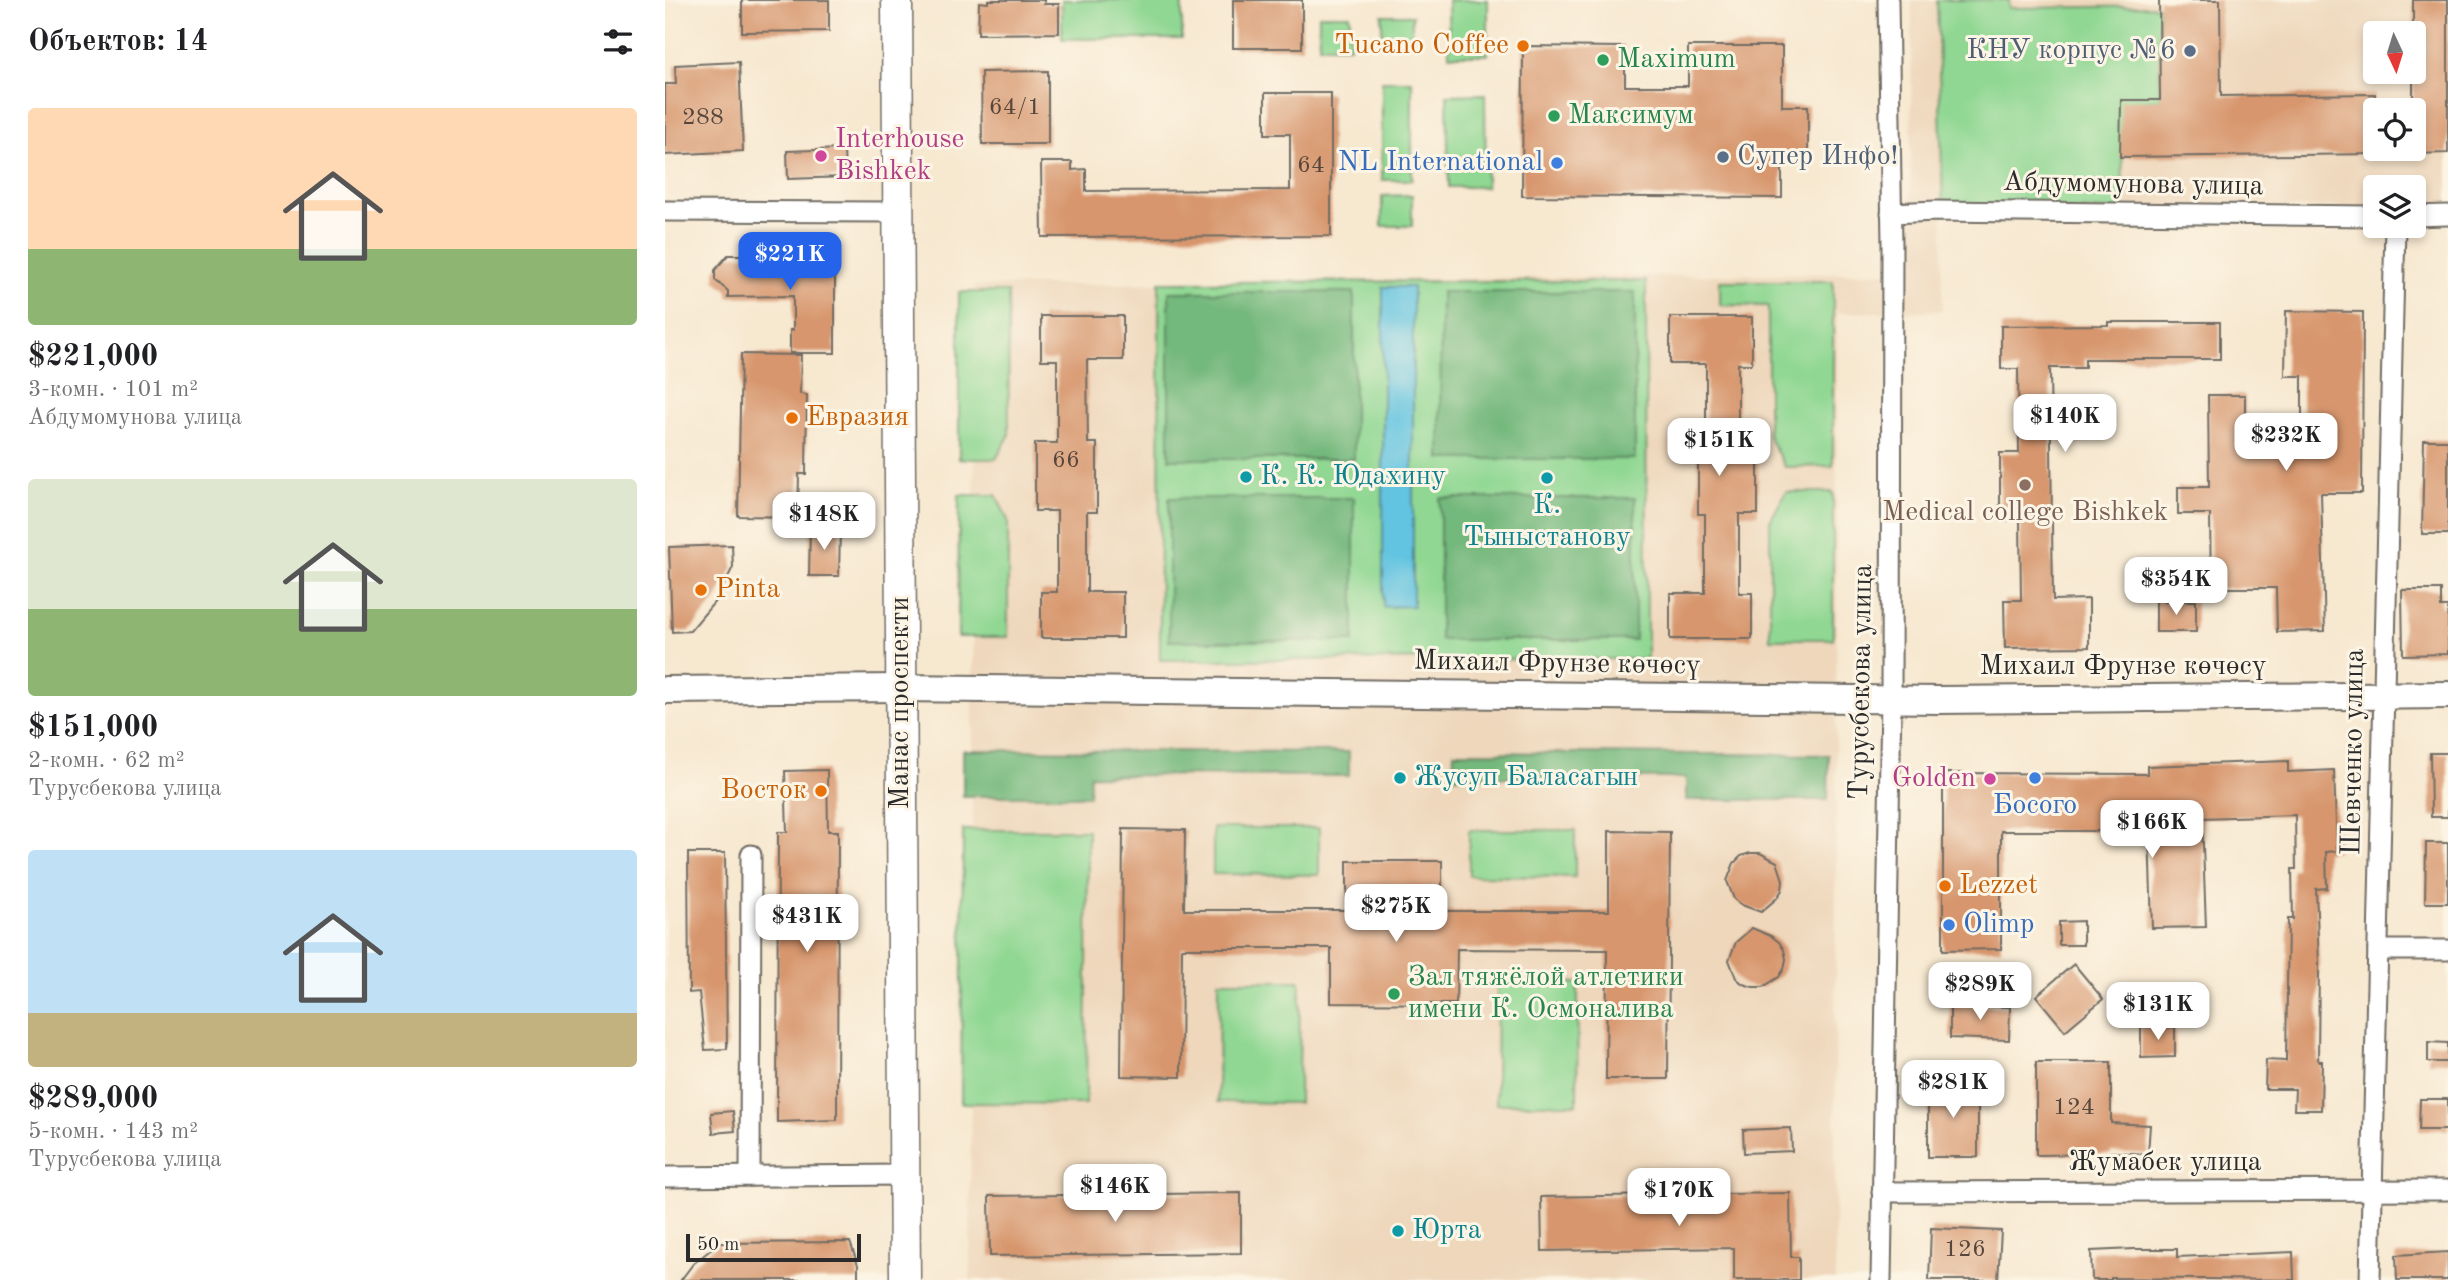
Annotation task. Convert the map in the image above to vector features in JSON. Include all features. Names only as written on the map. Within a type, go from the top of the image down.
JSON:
[{"type":"main road","name":"Манас проспекти","points":[[897,0],[905,1280]]},
{"type":"main road","name":"Михаил Фрунзе көчөсү","points":[[665,690],[900,688],[1891,699],[2448,695]]},
{"type":"street","name":"Турусбекова улица","points":[[1881,1280],[1891,699],[1888,0]]},
{"type":"street","points":[[665,211],[898,212]]},
{"type":"street","name":"Абдумомунова улица","points":[[1891,213],[1949,211],[2363,216]]},
{"type":"street","points":[[2426,216],[2448,215]]},
{"type":"street","name":"Шевченко улица","points":[[2370,1280],[2395,238]]},
{"type":"street","points":[[750,1176],[751,855]]},
{"type":"street","points":[[2378,950],[2448,950]]},
{"type":"street","points":[[665,1177],[904,1175]]},
{"type":"street","name":"Жумабек улица","points":[[1882,1192],[2448,1190]]},
{"type":"shaded area","points":[[1912,0],[2448,0],[2448,206],[2426,206],[2426,175],[2363,175],[2363,207],[1943,209],[1942,311],[1837,313],[1835,1280],[970,1280],[975,286],[1910,272]]},
{"type":"green space","points":[[1062,0],[1182,0],[1182,39],[1062,39]]},
{"type":"green space","points":[[1448,0],[1488,0],[1488,55],[1449,55]]},
{"type":"green space","points":[[1937,0],[2009,0],[2009,8],[2159,6],[2160,100],[2122,101],[2123,210],[1943,209]]},
{"type":"green space","points":[[1319,15],[1350,15],[1350,46],[1319,46]]},
{"type":"green space","points":[[1382,15],[1412,15],[1412,45],[1382,46]]},
{"type":"green space","points":[[1382,81],[1412,81],[1412,180],[1382,180]]},
{"type":"green space","points":[[1485,94],[1486,187],[1449,187],[1447,95]]},
{"type":"green space","points":[[1412,195],[1412,226],[1382,226],[1382,196]]},
{"type":"green space","points":[[1646,281],[1647,659],[1160,660],[1159,282]]},
{"type":"green space","points":[[1720,281],[1833,281],[1833,466],[1785,467],[1768,436],[1768,306],[1720,305]]},
{"type":"green space","points":[[959,292],[1008,292],[1009,436],[996,459],[959,459]]},
{"type":"green space","points":[[1169,292],[1354,292],[1354,459],[1169,459]]},
{"type":"green space","points":[[1441,292],[1635,292],[1635,459],[1440,459]]},
{"type":"green space","points":[[1786,492],[1833,492],[1833,639],[1770,639],[1770,521]]},
{"type":"green space","points":[[959,495],[996,495],[1008,520],[1008,637],[958,637]]},
{"type":"green space","points":[[1169,498],[1354,498],[1354,641],[1169,641]]},
{"type":"green space","points":[[1440,498],[1635,498],[1635,640],[1440,640]]},
{"type":"green space","points":[[963,750],[1349,752],[1349,776],[1090,775],[1089,796],[963,796]]},
{"type":"green space","points":[[1454,752],[1829,755],[1828,800],[1686,800],[1686,778],[1453,777]]},
{"type":"green space","points":[[1213,828],[1319,828],[1319,875],[1213,874]]},
{"type":"green space","points":[[963,830],[1088,830],[1086,1104],[961,1103]]},
{"type":"green space","points":[[1469,830],[1575,830],[1575,877],[1469,876]]},
{"type":"green space","points":[[1219,981],[1300,981],[1299,1103],[1218,1102]]},
{"type":"green space","points":[[1497,982],[1578,983],[1577,1104],[1496,1104]]},
{"type":"water","points":[[1383,287],[1413,287],[1413,606],[1383,607]]},
{"type":"building","points":[[742,0],[829,0],[829,31],[742,32]]},
{"type":"building","points":[[988,0],[1044,0],[1044,4],[1059,4],[1059,33],[978,34],[979,2],[988,3]]},
{"type":"building","points":[[1233,0],[1302,0],[1302,48],[1233,48]]},
{"type":"building","name":"КНУ корпус №6","points":[[2159,0],[2220,0],[2221,96],[2375,94],[2375,98],[2363,98],[2363,154],[2120,157],[2121,100],[2160,100]]},
{"type":"building","points":[[2413,0],[2448,0],[2448,153],[2426,154],[2426,98],[2413,98],[2413,84],[2426,84],[2426,21],[2413,21]]},
{"type":"building","points":[[1523,46],[1625,47],[1625,86],[1688,86],[1688,46],[1782,46],[1782,106],[1808,106],[1808,156],[1782,156],[1782,198],[1522,196]]},
{"type":"building","points":[[739,62],[743,151],[665,155],[665,84],[676,84],[675,65]]},
{"type":"building","points":[[1048,71],[1048,144],[982,144],[981,72]]},
{"type":"building","points":[[1265,93],[1331,93],[1331,236],[1042,237],[1041,162],[1072,162],[1072,170],[1086,169],[1086,191],[1290,190],[1290,134],[1265,134]]},
{"type":"building","points":[[844,149],[845,177],[788,179],[787,151]]},
{"type":"building","points":[[728,255],[835,255],[835,353],[790,353],[793,296],[728,297],[728,291],[715,280],[715,270]]},
{"type":"building","points":[[2286,311],[2363,312],[2362,493],[2321,493],[2325,631],[2277,632],[2276,588],[2211,588],[2210,514],[2178,514],[2178,487],[2209,487],[2208,395],[2245,395],[2245,438],[2302,439],[2302,376],[2285,376]]},
{"type":"building","points":[[1041,316],[1123,316],[1123,360],[1087,360],[1088,443],[1097,443],[1097,512],[1087,512],[1087,592],[1123,592],[1123,638],[1041,638],[1041,592],[1057,592],[1057,511],[1035,511],[1035,443],[1057,443],[1057,360],[1041,360]]},
{"type":"building","points":[[1670,317],[1752,317],[1752,364],[1738,364],[1738,443],[1758,443],[1758,514],[1739,514],[1739,593],[1752,593],[1752,639],[1670,639],[1670,593],[1705,593],[1705,514],[1698,514],[1698,443],[1706,443],[1706,364],[1670,364]]},
{"type":"building","points":[[2108,322],[2220,322],[2220,359],[2085,359],[2085,368],[2050,368],[2053,600],[2089,599],[2089,647],[2005,648],[2004,600],[2021,600],[2020,521],[2000,521],[2000,453],[2019,453],[2018,369],[2001,369],[2001,326],[2108,325]]},
{"type":"building","points":[[741,354],[801,355],[800,394],[807,395],[806,474],[799,474],[798,517],[738,516]]},
{"type":"building","points":[[2424,440],[2448,440],[2448,534],[2422,534]]},
{"type":"building","points":[[810,527],[840,528],[839,576],[809,576]]},
{"type":"building","points":[[732,545],[733,567],[717,599],[690,631],[672,632],[669,547]]},
{"type":"building","points":[[2402,590],[2441,590],[2441,607],[2448,607],[2448,654],[2403,655]]},
{"type":"building","points":[[2156,601],[2196,601],[2196,632],[2156,632]]},
{"type":"building","points":[[2430,753],[2448,753],[2448,817],[2431,817]]},
{"type":"building","points":[[2288,761],[2288,772],[2334,770],[2337,851],[2326,852],[2327,888],[2316,889],[2319,964],[2318,1061],[2322,1061],[2321,1110],[2294,1110],[2295,1089],[2265,1089],[2266,1060],[2286,1061],[2288,919],[2293,919],[2295,815],[2202,818],[2206,927],[2152,928],[2149,831],[2001,831],[2001,949],[1943,950],[1943,773],[2147,774],[2147,766]]},
{"type":"building","points":[[827,770],[828,831],[838,831],[837,1120],[777,1122],[778,832],[787,832],[785,771]]},
{"type":"building","points":[[1123,829],[1185,830],[1184,910],[1347,910],[1347,861],[1442,861],[1442,911],[1609,911],[1609,831],[1670,832],[1668,1079],[1606,1079],[1607,950],[1457,949],[1456,1004],[1331,1003],[1331,948],[1182,948],[1181,1077],[1121,1076]]},
{"type":"building","points":[[2426,843],[2448,843],[2448,903],[2425,903]]},
{"type":"building","points":[[688,853],[725,853],[727,1049],[705,1050],[699,992],[689,993]]},
{"type":"building","points":[[1760,853],[1777,862],[1783,880],[1782,890],[1777,898],[1761,912],[1734,899],[1727,881],[1734,863],[1741,856]]},
{"type":"building","points":[[2083,921],[2083,945],[2059,945],[2059,922]]},
{"type":"building","points":[[1752,928],[1779,942],[1786,959],[1779,977],[1763,987],[1743,984],[1736,978],[1729,960],[1736,942]]},
{"type":"building","points":[[2074,964],[2103,999],[2065,1031],[2036,996]]},
{"type":"building","points":[[1950,1005],[2010,1007],[2009,1040],[1950,1038]]},
{"type":"building","points":[[2141,1027],[2175,1027],[2175,1057],[2141,1058]]},
{"type":"building","points":[[2428,1042],[2448,1043],[2448,1062],[2428,1062]]},
{"type":"building","points":[[2036,1062],[2111,1062],[2111,1123],[2150,1125],[2148,1154],[2111,1152],[2036,1155]]},
{"type":"building","points":[[1928,1084],[1978,1084],[1978,1157],[1928,1157]]},
{"type":"building","points":[[2420,1099],[2448,1099],[2448,1130],[2419,1130]]},
{"type":"building","points":[[733,1111],[735,1131],[713,1133],[711,1113]]},
{"type":"building","points":[[1791,1128],[1792,1151],[1744,1153],[1743,1130]]},
{"type":"building","points":[[1241,1193],[1241,1253],[990,1256],[989,1196]]},
{"type":"building","points":[[1790,1193],[1791,1257],[1799,1257],[1799,1280],[1734,1280],[1734,1248],[1542,1251],[1541,1197]]},
{"type":"building","points":[[1931,1228],[2001,1231],[1998,1280],[1929,1280]]},
{"type":"building","points":[[850,1242],[858,1265],[858,1280],[681,1280],[693,1264],[719,1243]]},
{"type":"building","points":[[2177,1249],[2177,1257],[2293,1252],[2294,1280],[2092,1280],[2091,1251]]},
{"type":"building","points":[[2448,1252],[2448,1280],[2397,1280],[2396,1255]]},
{"type":"place","name":"Tucano Coffee","points":[[1523,46]]},
{"type":"place","name":"КНУ корпус №6","points":[[2190,51]]},
{"type":"place","name":"Maximum","points":[[1603,60]]},
{"type":"place","name":"Максимум","points":[[1554,116]]},
{"type":"place","name":"Interhouse Bishkek","points":[[821,156]]},
{"type":"place","name":"Супер Инфо!","points":[[1723,157]]},
{"type":"place","name":"NL International","points":[[1557,163]]},
{"type":"place","name":"Евразия","points":[[792,418]]},
{"type":"place","name":"К. К. Юдахину","points":[[1246,477]]},
{"type":"place","name":"К. Тыныстанову","points":[[1547,478]]},
{"type":"place","name":"Medical college Bishkek","points":[[2025,485]]},
{"type":"place","name":"Pinta","points":[[701,590]]},
{"type":"place","name":"Жусуп Баласагын","points":[[1400,778]]},
{"type":"place","name":"Босого","points":[[2035,778]]},
{"type":"place","name":"Golden","points":[[1990,779]]},
{"type":"place","name":"Восток","points":[[821,791]]},
{"type":"place","name":"Lezzet","points":[[1945,886]]},
{"type":"place","name":"Olimp","points":[[1949,925]]},
{"type":"place","name":"Зал тяжёлой атлетики имени К. Осмоналива","points":[[1394,994]]},
{"type":"place","name":"Юрта","points":[[1398,1231]]}]
